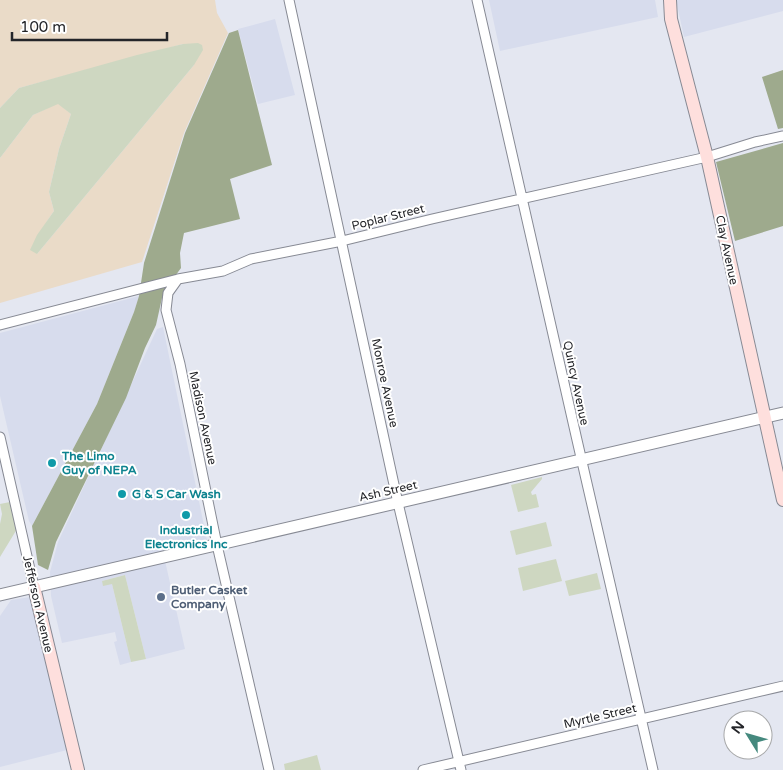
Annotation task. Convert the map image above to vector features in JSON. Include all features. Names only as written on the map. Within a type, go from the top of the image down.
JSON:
[{"type":"main road","name":"Clay Avenue","points":[[670,0],[671,19],[707,157],[783,500]]},
{"type":"main road","name":"Jefferson Avenue","points":[[34,587],[78,770]]},
{"type":"street","name":"Monroe Avenue","points":[[289,0],[398,503],[460,766]]},
{"type":"street","name":"Quincy Avenue","points":[[477,0],[524,198],[581,460],[653,770]]},
{"type":"street","name":"Poplar Street","points":[[0,325],[178,279],[223,271],[251,258],[342,241],[707,157],[783,136]]},
{"type":"street","name":"Madison Avenue","points":[[178,279],[168,293],[166,310],[180,364],[217,545],[269,770]]},
{"type":"street","name":"Ash Street","points":[[0,595],[783,413]]},
{"type":"street","name":"Jefferson Avenue","points":[[0,438],[34,587]]},
{"type":"street","name":"Myrtle Street","points":[[422,770],[460,766],[783,686]]},
{"type":"shaded area","points":[[0,0],[215,0],[217,13],[228,33],[184,133],[142,262],[0,303],[0,158],[33,115],[58,103],[71,114],[59,149],[49,192],[54,211],[47,221],[37,254],[194,65],[183,44],[19,88],[0,108]]},
{"type":"shaded area","points":[[489,0],[655,0],[658,17],[500,51]]},
{"type":"shaded area","points":[[676,0],[783,0],[783,11],[684,37]]},
{"type":"shaded area","points":[[275,19],[295,95],[258,104],[238,29]]},
{"type":"shaded area","points":[[139,296],[97,404],[32,526],[29,521],[0,396],[0,333]]},
{"type":"shaded area","points":[[163,327],[207,540],[163,552],[185,649],[146,659],[125,575],[102,581],[112,584],[131,662],[120,665],[114,642],[117,641],[115,632],[62,643],[51,596],[50,572],[58,542],[157,329]]},
{"type":"shaded area","points":[[30,597],[67,750],[0,767],[0,616],[11,600]]},
{"type":"green space","points":[[238,30],[272,165],[230,179],[240,219],[184,233],[180,253],[181,268],[167,287],[162,298],[156,325],[126,398],[56,542],[48,570],[38,565],[32,526],[97,404],[134,312],[139,296],[144,263],[185,133],[229,33]]},
{"type":"green space","points":[[198,43],[202,45],[203,50],[194,65],[37,254],[30,250],[37,235],[54,211],[49,192],[59,149],[71,114],[58,104],[33,115],[0,158],[0,108],[19,88],[137,55],[183,44]]},
{"type":"green space","points":[[783,70],[783,128],[778,129],[762,77]]},
{"type":"green space","points":[[783,143],[783,226],[735,241],[716,162]]},
{"type":"green space","points":[[542,477],[531,492],[532,495],[536,494],[539,507],[518,512],[511,485]]},
{"type":"green space","points":[[10,502],[17,529],[0,557],[0,524],[2,514],[0,504]]},
{"type":"green space","points":[[546,522],[552,546],[516,555],[510,531]]},
{"type":"green space","points":[[556,559],[562,581],[523,591],[518,568]]},
{"type":"green space","points":[[597,573],[601,589],[569,596],[565,581]]},
{"type":"green space","points":[[125,575],[146,659],[131,662],[112,584],[103,586],[102,581]]},
{"type":"green space","points":[[317,755],[321,770],[285,770],[284,764]]},
{"type":"place","name":"The Limo Guy of NEPA","points":[[52,463]]},
{"type":"place","name":"G & S Car Wash","points":[[122,494]]},
{"type":"place","name":"Industrial Electronics Inc","points":[[186,515]]},
{"type":"place","name":"Butler Casket Company","points":[[161,597]]}]
